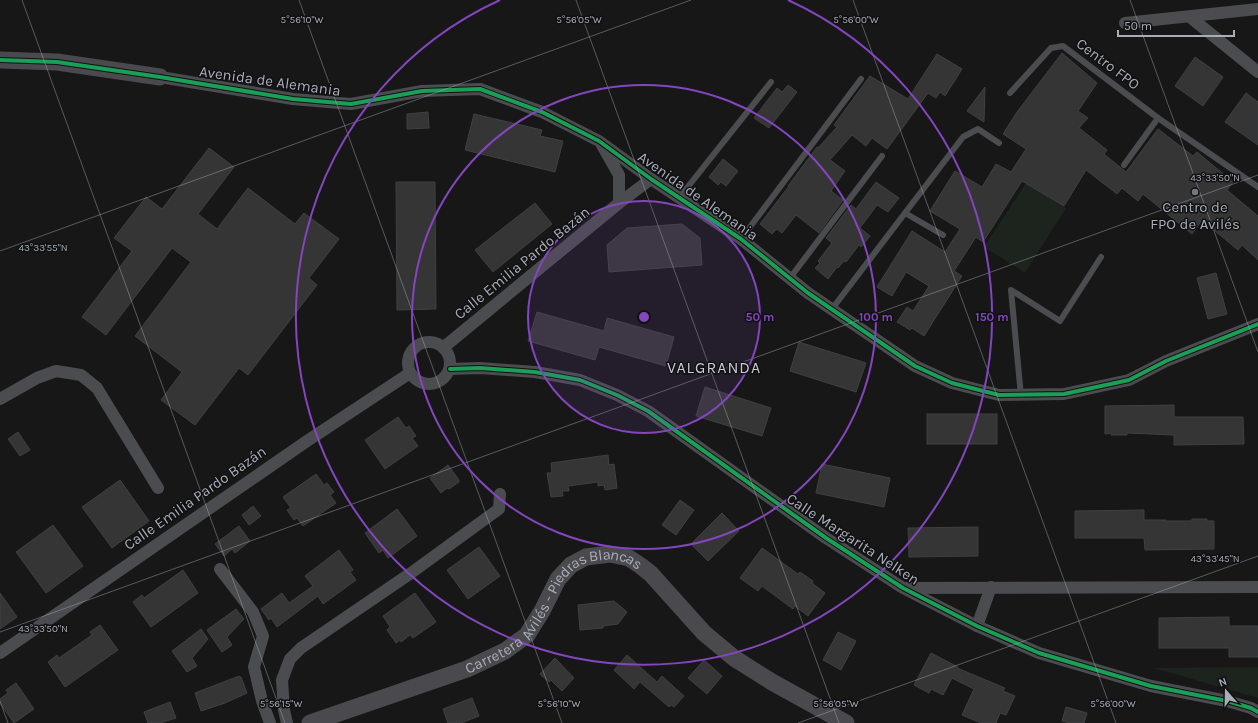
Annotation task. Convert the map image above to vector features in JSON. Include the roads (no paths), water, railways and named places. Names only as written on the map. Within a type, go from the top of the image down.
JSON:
[{"type":"street","points":[[1125,23],[1258,9]]},
{"type":"street","points":[[1190,17],[1258,72]]},
{"type":"street","points":[[0,60],[57,62],[160,77]]},
{"type":"street","name":"Avenida de Alemania","points":[[160,77],[293,99],[351,104],[422,91],[480,89],[542,112],[599,141],[651,179],[741,239],[808,293],[915,366],[952,383],[999,395],[1022,396],[1064,394],[1130,380],[1166,361],[1258,324]]},
{"type":"street","points":[[599,141],[619,175],[619,203]]},
{"type":"street","name":"Calle Emilia Pardo Bazán","points":[[444,347],[619,203],[651,179]]},
{"type":"street","points":[[436,342],[444,347],[449,354],[450,369],[443,379],[437,383],[428,384],[417,380],[410,373],[408,362],[410,353],[413,348],[421,343],[436,342]]},
{"type":"street","name":"Calle Margarita Nelken","points":[[450,369],[480,368],[535,372],[580,380],[617,395],[648,411],[826,538],[903,588],[977,626],[1039,653],[1152,686],[1226,701],[1251,708],[1258,712]]},
{"type":"street","points":[[0,399],[37,378],[56,371],[81,375],[97,388],[158,488]]},
{"type":"street","name":"Calle Emilia Pardo Bazán","points":[[0,653],[307,441],[410,373]]},
{"type":"street","points":[[287,723],[284,710],[282,680],[290,659],[301,648],[411,573],[499,509],[500,494]]},
{"type":"street","name":"Carretera Avilés - Piedras Blancas","points":[[310,723],[467,669],[505,651],[527,635],[542,611],[558,579],[571,564],[586,557],[610,554],[628,558],[651,574],[704,633],[734,658],[772,682],[846,723]]},
{"type":"street","points":[[220,569],[253,612],[263,636],[254,667],[262,700],[270,723]]},
{"type":"street","points":[[977,626],[991,587]]},
{"type":"street","points":[[903,588],[1258,587]]},
{"type":"lane","name":"Centro FPO","points":[[1010,93],[1051,48],[1063,46],[1158,118],[1258,187]]},
{"type":"lane","points":[[741,239],[861,79]]},
{"type":"lane","points":[[679,198],[771,82]]},
{"type":"lane","points":[[1124,165],[1158,118]]},
{"type":"lane","points":[[832,309],[963,137],[978,129],[999,143]]},
{"type":"lane","points":[[790,278],[882,156]]},
{"type":"lane","points":[[905,213],[943,235]]},
{"type":"lane","points":[[1022,396],[1011,290],[1060,321],[1101,257]]},
{"type":"place","name":"Centro de FPO de Avilés","points":[[1195,192]]},
{"type":"district","name":"VALGRANDA","points":[[714,367]]}]
